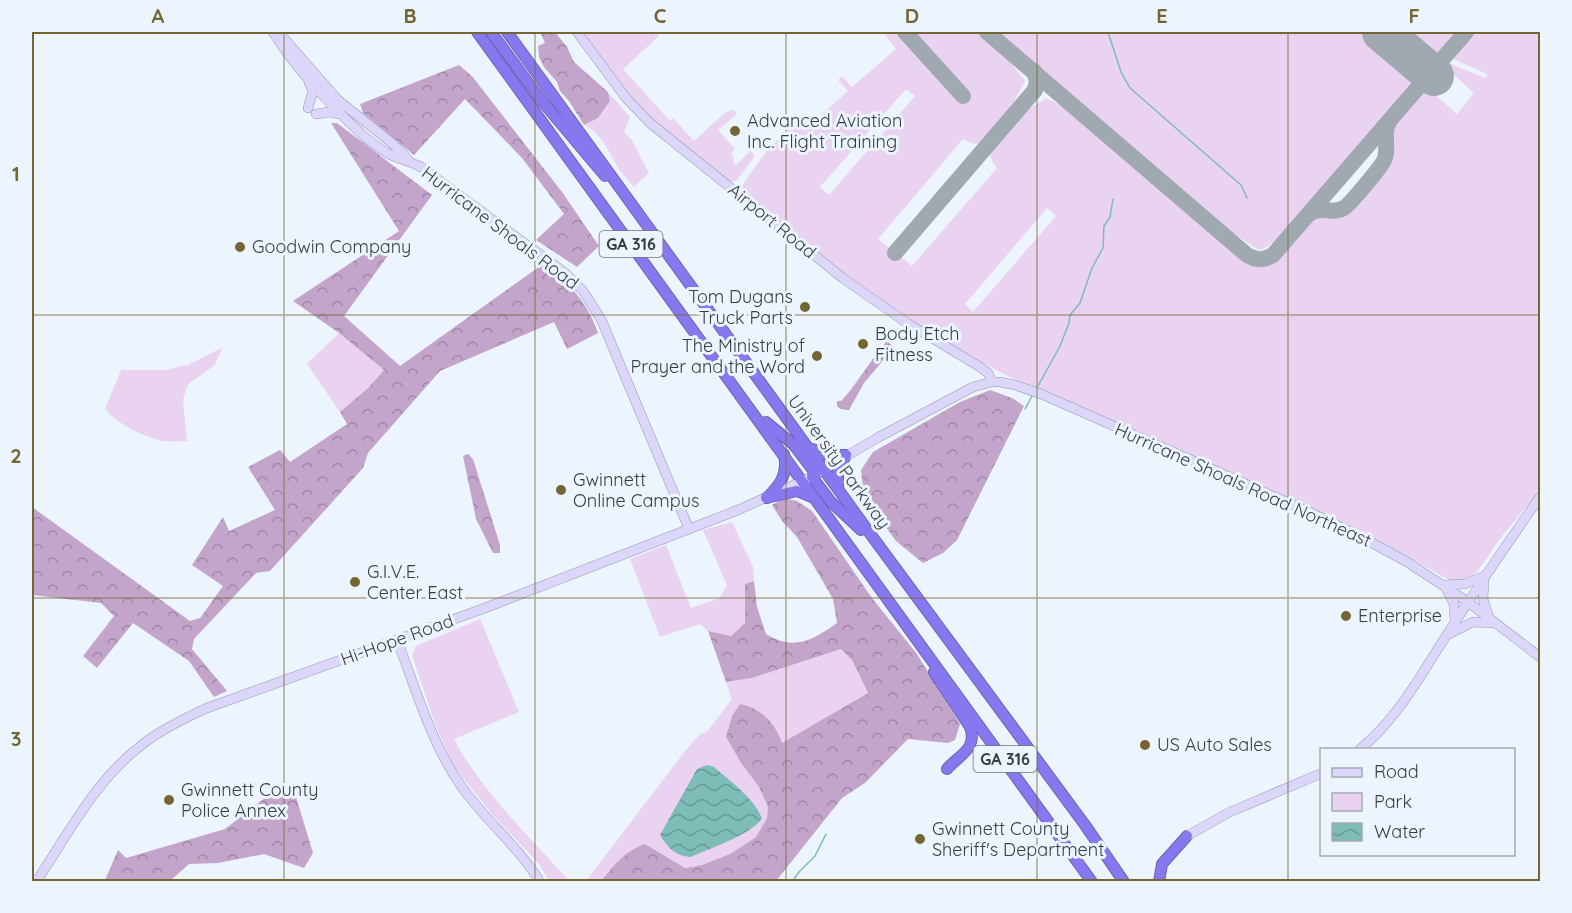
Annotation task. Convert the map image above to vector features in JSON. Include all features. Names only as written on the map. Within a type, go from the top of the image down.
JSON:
[{"type":"highway","name":"University Parkway","points":[[477,32],[784,454],[838,488],[1085,825],[1124,882]]},
{"type":"highway","points":[[491,32],[592,163],[627,197]]},
{"type":"highway","name":"University Parkway","points":[[507,32],[809,448],[817,500],[1092,882]]},
{"type":"highway","points":[[754,412],[794,445],[836,507],[874,538]]},
{"type":"highway","points":[[809,448],[829,455],[846,455],[838,471],[838,488]]},
{"type":"highway","points":[[766,498],[784,478],[786,466],[784,454]]},
{"type":"highway","points":[[766,498],[797,491],[817,500]]},
{"type":"highway","points":[[916,636],[932,668],[971,732],[970,747],[947,770]]},
{"type":"highway","points":[[1085,825],[1133,882]]},
{"type":"highway","points":[[1159,882],[1162,864],[1187,836]]},
{"type":"street","name":"Airport Road","points":[[577,32],[626,98],[650,123],[844,279],[908,323],[981,367],[988,373],[992,382]]},
{"type":"street","name":"Hurricane Shoals Road","points":[[274,33],[278,43],[308,81],[357,131],[389,154],[421,167],[564,272],[583,291],[601,319],[689,529]]},
{"type":"street","name":"Hurricane Shoals Road","points":[[274,33],[282,36],[338,100],[393,144],[408,160]]},
{"type":"street","points":[[308,81],[313,91],[312,111],[341,115]]},
{"type":"street","points":[[814,475],[954,396],[973,387],[992,382]]},
{"type":"street","name":"Hurricane Shoals Road Northeast","points":[[992,382],[1015,385],[1041,394],[1314,514],[1365,539],[1468,602],[1540,657]]},
{"type":"street","name":"Hi-Hope Road","points":[[36,882],[104,780],[130,755],[157,734],[207,708],[397,640],[689,529],[766,498],[814,475]]},
{"type":"street","points":[[1361,748],[1378,734],[1397,711],[1485,576],[1540,497]]},
{"type":"street","points":[[1455,621],[1454,604],[1444,586],[1466,584],[1485,576]]},
{"type":"street","points":[[1447,635],[1473,622],[1493,621],[1483,599],[1485,576]]},
{"type":"street","points":[[397,640],[436,741],[454,775],[470,798],[515,848],[540,882]]},
{"type":"street","points":[[1187,836],[1230,812],[1320,773]]},
{"type":"green space","points":[[540,32],[555,32],[567,47],[574,62],[608,92],[610,101],[598,118],[584,125],[560,91],[557,82],[539,57],[538,46],[545,43]]},
{"type":"green space","points":[[582,32],[655,32],[659,36],[623,69],[670,121],[673,118],[694,141],[726,112],[734,110],[737,114],[718,130],[735,149],[731,153],[736,165],[750,151],[755,156],[736,181],[727,180],[650,118],[629,95]]},
{"type":"green space","points":[[880,32],[898,32],[958,98],[968,94],[912,32],[979,32],[1007,58],[1025,81],[1012,105],[993,131],[976,144],[963,139],[878,239],[912,266],[997,168],[992,161],[992,147],[1024,112],[1046,98],[1062,106],[1097,133],[1244,260],[1255,264],[1265,263],[1283,253],[1312,219],[1346,215],[1392,161],[1390,129],[1424,89],[1427,88],[1457,114],[1474,93],[1444,66],[1448,63],[1486,78],[1487,74],[1451,58],[1473,32],[1540,32],[1540,489],[1476,573],[1466,579],[1449,580],[1387,545],[1312,509],[1008,376],[977,360],[867,292],[742,192],[745,181],[769,148],[798,121],[806,129],[848,91],[838,80],[842,76],[852,87],[896,49],[885,34]],"holes":[[[906,89],[915,96],[829,195],[820,187]],[[1047,208],[1056,216],[973,312],[965,304]]]},
{"type":"green space","points":[[994,32],[1361,32],[1407,72],[1411,85],[1406,94],[1310,206],[1271,244],[1259,250],[1218,224]]},
{"type":"green space","points":[[1403,32],[1459,32],[1443,49],[1432,53],[1420,47]]},
{"type":"green space","points":[[459,65],[472,76],[562,192],[599,246],[577,267],[536,240],[564,214],[522,158],[465,99],[414,155],[363,113],[360,104]]},
{"type":"green space","points":[[608,92],[630,117],[624,132],[631,139],[649,173],[634,187],[622,173],[602,140],[584,125],[599,117],[610,101]]},
{"type":"green space","points":[[331,123],[337,123],[432,195],[344,316],[400,366],[543,264],[576,294],[589,312],[598,333],[567,349],[554,322],[440,371],[368,453],[363,468],[270,571],[256,573],[194,639],[192,649],[227,691],[214,697],[189,661],[133,623],[97,668],[83,656],[114,616],[101,603],[32,595],[32,507],[190,621],[200,618],[223,586],[192,565],[223,517],[229,531],[275,510],[248,467],[280,450],[290,462],[347,424],[340,412],[368,388],[384,370],[339,333],[293,301],[399,231]]},
{"type":"green space","points":[[339,333],[384,370],[368,388],[340,412],[307,364]]},
{"type":"green space","points":[[886,342],[891,344],[890,348],[864,383],[849,410],[840,409],[837,401],[841,401],[850,391]]},
{"type":"green space","points":[[223,347],[215,365],[188,384],[183,400],[187,441],[163,441],[147,436],[124,425],[105,409],[121,370],[165,370],[188,365]]},
{"type":"green space","points":[[990,390],[1012,398],[1024,406],[957,540],[943,553],[923,563],[896,541],[880,519],[863,490],[861,470],[873,452],[960,402]]},
{"type":"green space","points":[[468,454],[473,459],[500,545],[500,553],[493,553],[476,519],[463,456]]},
{"type":"green space","points":[[784,498],[797,501],[812,511],[872,598],[917,654],[960,724],[955,740],[948,743],[908,739],[865,783],[842,798],[776,881],[600,882],[626,854],[645,844],[685,868],[702,865],[730,854],[756,837],[767,818],[768,807],[759,787],[741,763],[726,737],[732,716],[740,704],[761,713],[771,723],[782,743],[868,693],[852,660],[841,649],[752,678],[726,682],[708,631],[731,636],[745,623],[745,584],[754,581],[757,607],[766,634],[776,639],[794,643],[803,642],[837,623],[833,599],[797,537],[782,521],[772,505]]},
{"type":"green space","points":[[732,522],[753,567],[754,581],[745,584],[745,623],[731,636],[708,631],[700,624],[660,637],[630,559],[666,545],[691,608],[720,598],[727,585],[703,530]]},
{"type":"green space","points":[[480,619],[519,712],[454,739],[493,796],[569,881],[549,881],[539,864],[492,814],[454,767],[435,724],[412,656],[416,646]]},
{"type":"green space","points":[[841,649],[852,660],[868,693],[782,743],[726,737],[741,763],[759,787],[768,807],[767,818],[756,837],[730,854],[702,865],[685,868],[645,844],[626,855],[600,881],[586,881],[685,751],[700,734],[707,732],[732,699],[726,682],[752,678]]},
{"type":"green space","points":[[293,787],[313,853],[304,868],[264,854],[218,863],[189,864],[170,881],[109,882],[105,880],[118,850],[126,858],[225,829],[270,794]]},
{"type":"water","points":[[707,765],[714,767],[741,790],[753,803],[762,818],[749,830],[719,845],[691,857],[681,855],[672,850],[660,835],[697,769]]},
{"type":"waterway","points":[[1108,32],[1121,72],[1130,88],[1241,185],[1247,198]]},
{"type":"waterway","points":[[1038,386],[1060,346],[1070,315],[1080,303],[1092,268],[1103,248],[1104,226],[1110,217],[1113,199]]},
{"type":"waterway","points":[[1025,409],[1032,396]]},
{"type":"waterway","points":[[792,882],[815,856],[826,834]]},
{"type":"taxiway","points":[[905,32],[963,96]]},
{"type":"taxiway","points":[[987,32],[1247,255],[1260,259],[1273,255],[1466,32]]},
{"type":"taxiway","points":[[895,253],[1035,90],[1037,81],[1034,71]]},
{"type":"taxiway","points":[[1309,214],[1318,210],[1340,210],[1359,192],[1385,158],[1386,131],[1389,122]]},
{"type":"runway","points":[[1382,32],[1434,76]]},
{"type":"place","name":"Advanced Aviation Inc. Flight Training","points":[[735,131]]},
{"type":"place","name":"Goodwin Company","points":[[240,247]]},
{"type":"place","name":"Tom Dugans Truck Parts","points":[[805,307]]},
{"type":"place","name":"Body Etch Fitness","points":[[863,344]]},
{"type":"place","name":"The Ministry of Prayer and the Word","points":[[817,356]]},
{"type":"place","name":"Gwinnett Online Campus","points":[[561,490]]},
{"type":"place","name":"G.I.V.E. Center East","points":[[355,582]]},
{"type":"place","name":"Enterprise","points":[[1346,616]]},
{"type":"place","name":"US Auto Sales","points":[[1145,745]]},
{"type":"place","name":"Gwinnett County Police Annex","points":[[169,800]]},
{"type":"place","name":"Gwinnett County Sheriff's Department","points":[[920,839]]}]
